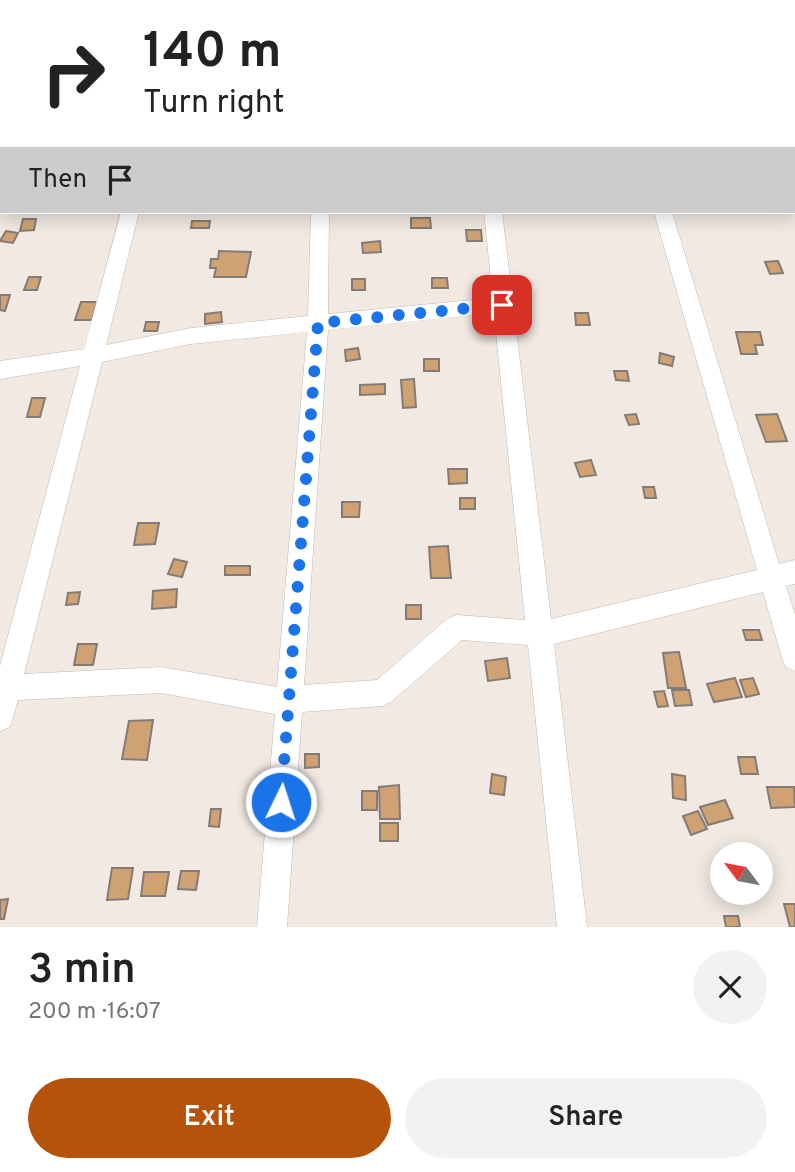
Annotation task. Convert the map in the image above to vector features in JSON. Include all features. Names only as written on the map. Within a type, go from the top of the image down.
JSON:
[{"type":"street","points":[[0,717],[4,688],[129,214]]},
{"type":"street","points":[[272,927],[318,323],[320,214]]},
{"type":"street","points":[[493,214],[542,634],[572,927]]},
{"type":"street","points":[[664,214],[783,575],[795,658]]},
{"type":"street","points":[[0,370],[92,356],[191,336],[502,305]]},
{"type":"street","points":[[4,688],[161,680],[269,701],[382,693],[457,626],[542,634],[783,575]]},
{"type":"building","points":[[411,218],[430,218],[431,228],[411,228]]},
{"type":"building","points":[[23,219],[36,219],[34,230],[20,231]]},
{"type":"building","points":[[192,221],[210,221],[209,228],[191,228]]},
{"type":"building","points":[[466,230],[481,230],[482,241],[467,241]]},
{"type":"building","points":[[6,231],[18,233],[13,243],[0,241]]},
{"type":"building","points":[[380,241],[381,252],[363,253],[362,243]]},
{"type":"building","points":[[219,251],[251,252],[246,277],[214,277],[216,268],[210,268],[211,259],[218,259]]},
{"type":"building","points":[[778,261],[783,273],[770,274],[765,262]]},
{"type":"building","points":[[29,277],[41,277],[37,290],[24,290]]},
{"type":"building","points":[[432,278],[447,278],[448,288],[432,288]]},
{"type":"building","points":[[352,279],[365,279],[365,290],[352,290]]},
{"type":"building","points":[[0,295],[10,295],[5,311],[0,310]]},
{"type":"building","points":[[81,302],[97,302],[92,320],[75,320]]},
{"type":"building","points":[[221,312],[222,322],[205,324],[205,314]]},
{"type":"building","points":[[575,313],[588,313],[590,325],[576,325]]},
{"type":"building","points":[[146,322],[159,322],[157,331],[144,331]]},
{"type":"building","points":[[736,332],[760,332],[763,345],[755,345],[757,354],[741,354]]},
{"type":"building","points":[[358,348],[360,359],[346,361],[345,350]]},
{"type":"building","points":[[660,353],[674,357],[672,366],[659,363]]},
{"type":"building","points":[[424,359],[439,359],[439,371],[424,371]]},
{"type":"building","points":[[614,371],[627,371],[629,381],[616,380]]},
{"type":"building","points":[[414,379],[416,407],[403,408],[401,380]]},
{"type":"building","points":[[385,384],[385,394],[360,395],[360,385]]},
{"type":"building","points":[[32,398],[45,398],[40,417],[27,417]]},
{"type":"building","points":[[636,414],[639,424],[629,425],[625,415]]},
{"type":"building","points":[[777,414],[787,441],[766,442],[756,415]]},
{"type":"building","points":[[591,460],[596,475],[580,477],[575,463]]},
{"type":"building","points":[[448,469],[467,469],[467,483],[449,484]]},
{"type":"building","points":[[643,487],[654,487],[656,498],[645,498]]},
{"type":"building","points":[[460,498],[475,498],[475,509],[460,509]]},
{"type":"building","points":[[342,502],[360,502],[359,517],[342,517]]},
{"type":"building","points":[[138,523],[159,523],[155,544],[134,545]]},
{"type":"building","points":[[448,546],[451,578],[431,578],[429,547]]},
{"type":"building","points":[[174,559],[187,562],[182,577],[168,574]]},
{"type":"building","points":[[225,566],[250,566],[250,575],[225,575]]},
{"type":"building","points":[[177,589],[176,607],[152,609],[153,591]]},
{"type":"building","points":[[80,592],[78,604],[66,605],[68,593]]},
{"type":"building","points":[[406,605],[421,605],[421,619],[406,619]]},
{"type":"building","points":[[743,630],[759,630],[762,640],[746,640]]},
{"type":"building","points":[[78,644],[97,644],[93,665],[74,665]]},
{"type":"building","points":[[679,652],[686,688],[668,688],[663,653]]},
{"type":"building","points":[[507,658],[510,678],[488,681],[485,661]]},
{"type":"building","points":[[735,678],[742,697],[714,702],[707,684]]},
{"type":"building","points":[[753,678],[759,694],[746,697],[740,680]]},
{"type":"building","points":[[672,690],[689,690],[692,705],[675,706]]},
{"type":"building","points":[[664,691],[668,706],[658,707],[654,692]]},
{"type":"building","points":[[153,720],[147,760],[122,759],[129,721]]},
{"type":"building","points":[[305,754],[319,754],[319,767],[305,768]]},
{"type":"building","points":[[738,757],[755,757],[758,774],[741,774]]},
{"type":"building","points":[[492,774],[506,777],[504,795],[490,793]]},
{"type":"building","points":[[672,774],[685,776],[686,800],[673,798]]},
{"type":"building","points":[[399,785],[400,819],[380,819],[379,787]]},
{"type":"building","points":[[767,787],[794,787],[795,807],[771,808]]},
{"type":"building","points":[[362,791],[377,791],[377,810],[362,810]]},
{"type":"building","points":[[725,800],[733,818],[708,825],[700,807]]},
{"type":"building","points":[[211,809],[221,809],[219,827],[209,826]]},
{"type":"building","points":[[698,811],[707,829],[691,835],[683,816]]},
{"type":"building","points":[[380,823],[398,823],[398,841],[380,841]]},
{"type":"building","points":[[112,868],[133,868],[128,899],[107,900]]},
{"type":"building","points":[[181,871],[199,871],[196,890],[178,889]]},
{"type":"building","points":[[144,872],[169,872],[165,896],[141,896]]},
{"type":"building","points":[[8,899],[4,919],[0,919],[0,900]]},
{"type":"building","points":[[784,904],[795,904],[795,927],[790,927]]},
{"type":"building","points":[[724,916],[738,916],[740,927],[726,927]]},
{"type":"route","points":[[281,802],[318,323],[502,305]]}]
